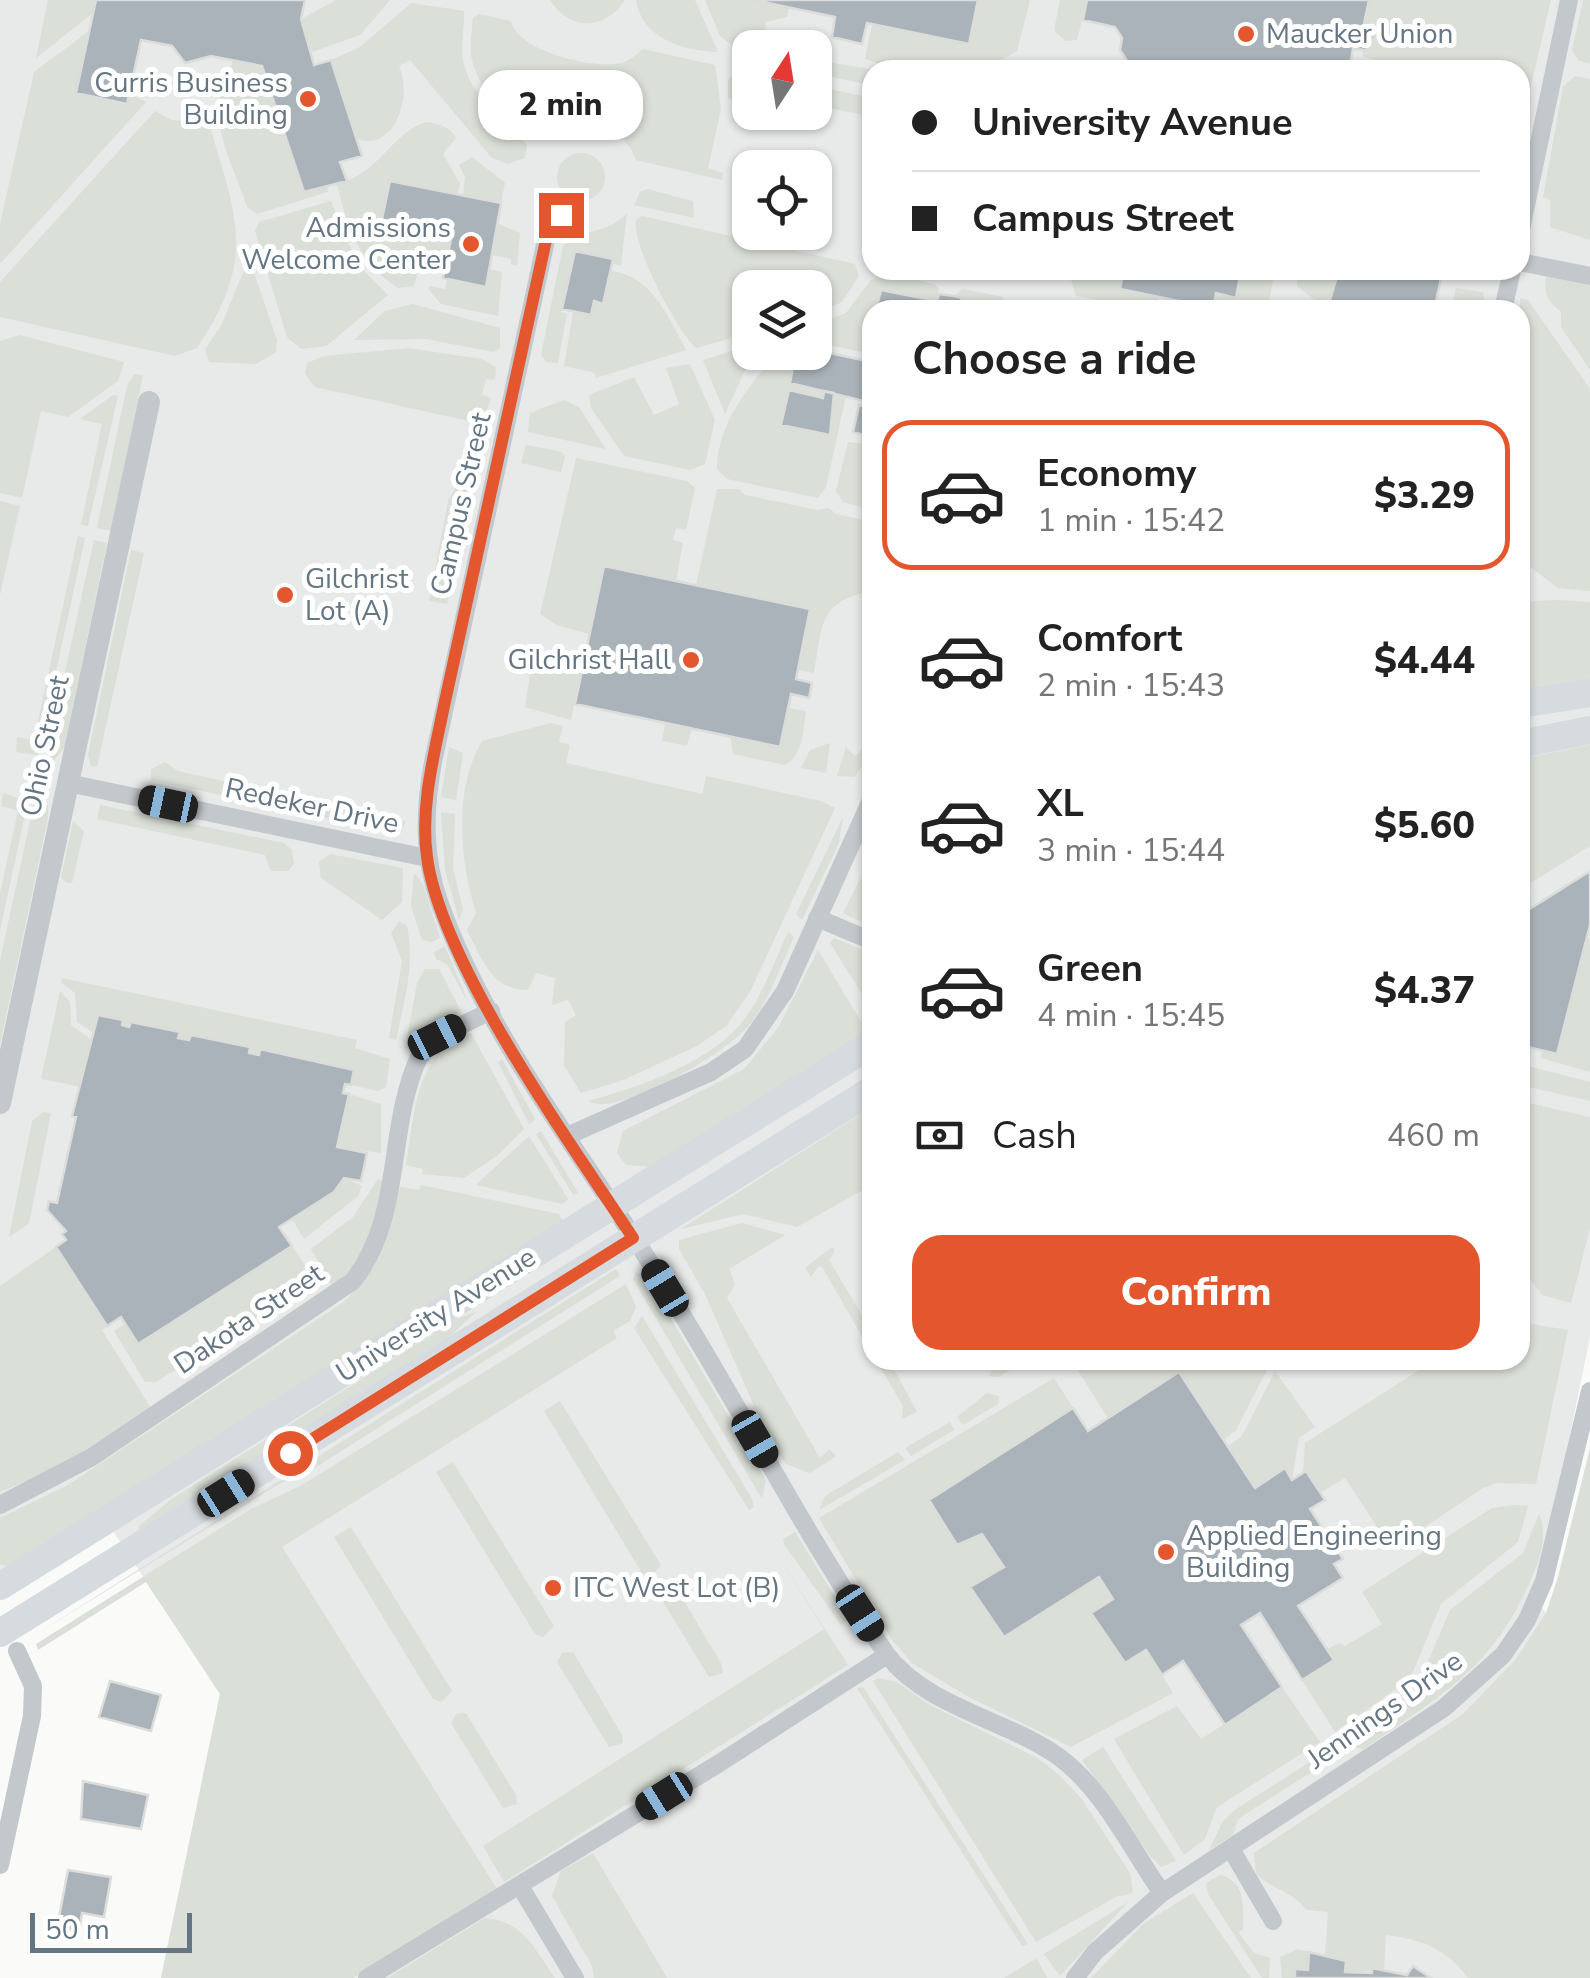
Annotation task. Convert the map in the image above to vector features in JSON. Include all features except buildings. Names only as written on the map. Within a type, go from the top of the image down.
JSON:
[{"type":"main road","points":[[1530,702],[1590,693]]},
{"type":"main road","points":[[1530,742],[1590,730]]},
{"type":"main road","name":"University Avenue","points":[[0,1586],[862,1050]]},
{"type":"main road","name":"University Avenue","points":[[9,1642],[633,1238],[862,1096]]},
{"type":"street","points":[[1530,151],[1569,0]]},
{"type":"street","name":"Campus Street","points":[[561,215],[550,222],[444,706],[430,776],[427,858],[452,935],[491,1011],[633,1238]]},
{"type":"street","points":[[1530,264],[1590,276]]},
{"type":"street","name":"Ohio Street","points":[[0,1103],[149,402]]},
{"type":"street","name":"Redeker Drive","points":[[68,783],[427,858]]},
{"type":"street","points":[[567,1136],[710,1072],[745,1049],[776,1008],[862,820]]},
{"type":"street","points":[[817,918],[862,937]]},
{"type":"street","name":"Dakota Street","points":[[0,1505],[92,1457],[353,1281],[372,1254],[383,1225],[419,1057],[432,1040],[491,1011]]},
{"type":"street","points":[[633,1238],[887,1654],[910,1678],[1064,1761],[1098,1800],[1162,1893]]},
{"type":"street","name":"Jennings Drive","points":[[1075,1978],[1095,1952],[1162,1893],[1444,1708],[1503,1656],[1527,1620],[1544,1580],[1590,1391]]},
{"type":"street","points":[[0,1865],[32,1716],[33,1686],[9,1642]]},
{"type":"street","points":[[366,1978],[520,1886],[887,1654]]},
{"type":"street","points":[[1231,1849],[1274,1922]]},
{"type":"street","points":[[520,1886],[575,1978]]},
{"type":"shaded area","points":[[0,0],[1590,0],[1590,1337],[1536,1600],[1546,1613],[1590,1978],[161,1978],[220,1694],[100,1511],[0,1569]]},
{"type":"shaded area","points":[[48,0],[96,0],[93,13],[36,58]]},
{"type":"shaded area","points":[[336,0],[390,0],[360,35],[312,52],[301,19]]},
{"type":"shaded area","points":[[550,0],[625,0],[607,17],[587,23],[567,17]]},
{"type":"shaded area","points":[[636,0],[695,0],[718,52],[666,40],[647,24]]},
{"type":"shaded area","points":[[705,0],[753,0],[789,8],[787,17],[766,22],[765,30],[732,30],[732,46],[720,36]]},
{"type":"shaded area","points":[[978,0],[1030,0],[1017,51],[1000,60],[865,59],[872,25],[969,44]]},
{"type":"shaded area","points":[[1060,0],[1087,0],[1077,40],[1065,41],[1054,30]]},
{"type":"shaded area","points":[[1369,0],[1551,0],[1530,89],[1530,60],[1364,57],[1362,52],[1374,37],[1364,24]]},
{"type":"shaded area","points":[[1583,0],[1590,0],[1590,64],[1578,60],[1572,50]]},
{"type":"shaded area","points":[[411,3],[464,11],[462,54],[467,73],[489,107],[527,145],[525,158],[507,164],[492,158],[410,60],[399,66],[404,91],[390,130],[370,141],[356,138],[331,60],[360,47]]},
{"type":"shaded area","points":[[479,14],[511,21],[526,41],[572,60],[615,64],[627,61],[643,49],[715,65],[721,109],[708,168],[723,173],[722,180],[636,160],[617,133],[597,122],[564,122],[535,134],[525,130],[496,104],[475,71],[471,39],[473,18]]},
{"type":"shaded area","points":[[89,31],[76,93],[127,104],[130,94],[146,102],[0,264],[0,224],[34,72]]},
{"type":"shaded area","points":[[233,61],[262,66],[303,191],[327,186],[328,192],[257,214],[247,207],[220,124],[221,91]]},
{"type":"shaded area","points":[[832,63],[862,68],[862,83],[832,77]]},
{"type":"shaded area","points":[[732,76],[732,100],[728,98],[728,80]]},
{"type":"shaded area","points":[[1575,76],[1590,79],[1590,240],[1550,227],[1550,200],[1543,197],[1563,87]]},
{"type":"shaded area","points":[[832,90],[862,96],[862,115],[832,109]]},
{"type":"shaded area","points":[[155,111],[172,120],[209,124],[233,213],[235,263],[216,317],[197,348],[175,356],[0,317],[0,282]]},
{"type":"shaded area","points":[[426,122],[447,128],[456,138],[443,154],[460,184],[457,195],[390,181],[383,219],[452,234],[445,268],[420,264],[414,286],[398,288],[364,255],[337,184],[365,171],[403,135]]},
{"type":"shaded area","points":[[581,153],[598,160],[605,177],[598,194],[581,201],[564,194],[557,177],[564,160]]},
{"type":"shaded area","points":[[472,157],[505,183],[501,203],[463,196],[465,177],[459,165]]},
{"type":"shaded area","points":[[647,189],[693,201],[694,218],[634,205],[640,192]]},
{"type":"shaded area","points":[[331,201],[358,265],[388,295],[326,346],[301,349],[287,337],[255,231],[259,222]]},
{"type":"shaded area","points":[[627,213],[621,266],[574,251],[561,312],[567,314],[558,363],[546,362],[541,355],[563,246],[620,220]]},
{"type":"shaded area","points":[[642,216],[732,236],[732,250],[793,250],[855,264],[859,276],[842,302],[832,306],[832,270],[732,270],[732,338],[696,348],[657,287],[641,248],[636,220]]},
{"type":"shaded area","points":[[497,223],[520,233],[517,266],[511,264],[511,259],[491,255]]},
{"type":"shaded area","points":[[249,258],[277,340],[276,352],[256,364],[209,362],[205,349],[221,326]]},
{"type":"shaded area","points":[[1551,259],[1590,268],[1590,370],[1561,327],[1561,312],[1547,294]]},
{"type":"shaded area","points":[[489,269],[502,272],[498,316],[441,304],[429,290],[429,286],[445,289],[447,279],[485,287]]},
{"type":"shaded area","points":[[610,271],[637,280],[648,289],[686,350],[596,378],[595,373],[564,366],[573,312],[590,315],[594,301],[603,303]]},
{"type":"shaded area","points":[[871,280],[917,280],[939,288],[937,300],[881,290],[878,300],[862,300],[862,352],[832,346],[832,318],[846,313]]},
{"type":"shaded area","points":[[1071,280],[1122,280],[1120,289],[1159,297],[1099,300],[1076,296]]},
{"type":"shaded area","points":[[1239,280],[1273,280],[1269,300],[1214,300],[1216,293],[1236,298]]},
{"type":"shaded area","points":[[1297,280],[1336,280],[1330,300],[1314,300],[1297,286]]},
{"type":"shaded area","points":[[1456,288],[1483,292],[1484,300],[1453,300]]},
{"type":"shaded area","points":[[963,289],[1004,300],[956,300],[954,296]]},
{"type":"shaded area","points":[[1530,303],[1590,389],[1590,591],[1558,588],[1530,567]]},
{"type":"shaded area","points":[[413,304],[500,328],[500,348],[494,352],[425,339],[354,340],[385,311]]},
{"type":"shaded area","points":[[20,335],[124,362],[118,381],[68,417],[41,411],[22,498],[0,493],[0,341]]},
{"type":"shaded area","points":[[409,348],[481,359],[496,367],[495,380],[486,379],[482,395],[491,398],[482,424],[315,387],[305,374],[307,363],[324,356]]},
{"type":"shaded area","points":[[732,351],[732,370],[746,370],[725,414],[703,360]]},
{"type":"shaded area","points":[[690,364],[715,420],[705,464],[690,470],[624,456],[591,408],[589,395],[634,377],[654,415],[679,404],[666,368]]},
{"type":"shaded area","points":[[763,370],[809,370],[824,391],[823,398],[789,391],[782,425],[829,435],[834,393],[846,396],[826,487],[818,498],[727,479],[717,469],[729,421]]},
{"type":"shaded area","points":[[134,374],[143,375],[111,531],[97,528],[127,386]]},
{"type":"shaded area","points":[[113,395],[118,396],[88,526],[81,525],[102,424],[80,419]]},
{"type":"shaded area","points":[[564,400],[579,407],[606,449],[528,432],[530,413]]},
{"type":"shaded area","points":[[848,442],[862,444],[862,507],[843,502],[836,491]]},
{"type":"shaded area","points":[[526,445],[562,452],[565,457],[561,472],[521,463]]},
{"type":"shaded area","points":[[576,458],[687,481],[695,488],[686,530],[676,528],[673,540],[683,543],[676,581],[604,566],[589,634],[557,625],[540,614]]},
{"type":"shaded area","points":[[457,484],[473,487],[447,604],[429,601],[448,501]]},
{"type":"shaded area","points":[[717,489],[739,489],[745,495],[817,510],[829,508],[836,514],[862,520],[862,593],[841,601],[826,618],[814,673],[797,669],[810,609],[696,585]]},
{"type":"shaded area","points":[[0,501],[20,506],[0,595]]},
{"type":"shaded area","points":[[78,536],[85,538],[38,755],[16,752],[17,737],[34,740]]},
{"type":"shaded area","points":[[94,540],[107,543],[64,748],[54,760],[46,758]]},
{"type":"shaded area","points":[[131,550],[144,553],[97,767],[91,766],[88,755]]},
{"type":"shaded area","points":[[1530,601],[1590,602],[1590,680],[1530,691]]},
{"type":"shaded area","points":[[552,666],[581,672],[571,720],[525,707],[530,674]]},
{"type":"shaded area","points":[[788,708],[806,711],[802,741],[791,760],[785,765],[733,754],[730,737],[780,747]]},
{"type":"shaded area","points":[[551,723],[563,726],[559,742],[570,745],[566,763],[702,794],[706,776],[821,801],[835,808],[750,992],[726,1026],[697,1046],[621,1081],[581,1093],[564,1065],[565,1022],[576,1015],[568,1000],[552,1005],[555,978],[536,973],[528,990],[505,984],[489,970],[467,930],[476,913],[466,871],[462,826],[473,761],[482,741]]},
{"type":"shaded area","points":[[665,724],[692,729],[687,746],[662,741]]},
{"type":"shaded area","points":[[830,743],[826,773],[801,768],[810,750]]},
{"type":"shaded area","points":[[1590,745],[1590,846],[1530,883],[1530,757]]},
{"type":"shaded area","points":[[449,747],[463,753],[456,800],[441,797]]},
{"type":"shaded area","points":[[846,747],[855,756],[862,750],[862,766],[854,777],[837,776]]},
{"type":"shaded area","points":[[165,762],[178,771],[405,821],[404,826],[393,832],[151,780],[151,769]]},
{"type":"shaded area","points":[[3,793],[28,801],[0,930],[0,893],[18,811],[1,806]]},
{"type":"shaded area","points":[[35,798],[48,805],[48,818],[0,1045],[0,961]]},
{"type":"shaded area","points":[[100,805],[284,843],[292,850],[294,864],[288,871],[271,871],[265,855],[97,819]]},
{"type":"shaded area","points":[[441,812],[455,814],[453,868],[463,910],[459,920],[445,870]]},
{"type":"shaded area","points":[[843,817],[839,843],[802,920],[796,914]]},
{"type":"shaded area","points":[[73,821],[84,831],[72,883],[67,883],[61,878]]},
{"type":"shaded area","points":[[330,854],[403,868],[402,902],[382,920],[321,878],[319,862]]},
{"type":"shaded area","points":[[414,873],[423,884],[440,938],[431,942],[422,940],[411,906]]},
{"type":"shaded area","points":[[860,879],[862,880],[862,922],[843,913]]},
{"type":"shaded area","points":[[399,921],[407,926],[410,955],[396,1040],[389,1038],[402,961],[391,933]]},
{"type":"shaded area","points":[[788,932],[794,937],[775,981],[752,1022],[740,1034],[699,1064],[648,1091],[603,1104],[588,1101],[674,1071],[732,1033],[758,997]]},
{"type":"shaded area","points":[[1584,937],[1590,938],[1590,1072],[1541,1058],[1542,1050],[1558,1053]]},
{"type":"shaded area","points":[[834,938],[862,950],[862,994],[830,943]]},
{"type":"shaded area","points":[[445,946],[469,1004],[447,964],[436,959],[434,952]]},
{"type":"shaded area","points":[[818,950],[862,1023],[862,1037],[652,1167],[626,1165],[617,1153],[623,1131],[744,1069],[778,1028]]},
{"type":"shaded area","points":[[425,969],[439,969],[461,1011],[405,1049],[417,983]]},
{"type":"shaded area","points":[[62,978],[357,1040],[355,1048],[390,1059],[386,1087],[378,1091],[351,1085],[354,1070],[249,1053],[249,1047],[192,1035],[189,1040],[178,1038],[179,1032],[131,1022],[129,1027],[122,1025],[122,1020],[98,1015],[94,1033],[77,1022],[75,993],[61,982]]},
{"type":"shaded area","points":[[60,991],[70,1002],[71,1025],[92,1040],[82,1087],[41,1079]]},
{"type":"shaded area","points":[[471,1033],[524,1129],[498,1155],[464,1178],[422,1174],[423,1169],[406,1165],[420,1087],[438,1055],[452,1042]]},
{"type":"shaded area","points":[[502,1059],[535,1119],[529,1124],[498,1062]]},
{"type":"shaded area","points":[[1530,1067],[1590,1082],[1590,1101],[1530,1087]]},
{"type":"shaded area","points":[[349,1094],[381,1104],[381,1153],[338,1147]]},
{"type":"shaded area","points":[[1530,1103],[1590,1117],[1590,1228],[1571,1303],[1542,1295],[1530,1279]]},
{"type":"shaded area","points":[[43,1112],[51,1113],[29,1223],[9,1237],[32,1121]]},
{"type":"shaded area","points":[[862,1113],[862,1191],[797,1227],[743,1214],[681,1229]]},
{"type":"shaded area","points":[[541,1131],[578,1193],[573,1195],[536,1134]]},
{"type":"shaded area","points":[[529,1136],[568,1199],[562,1204],[476,1185]]},
{"type":"shaded area","points":[[344,1178],[362,1186],[358,1196],[304,1239],[292,1219],[334,1192]]},
{"type":"shaded area","points":[[378,1179],[385,1181],[367,1239],[334,1289],[311,1249],[353,1217]]},
{"type":"shaded area","points":[[421,1185],[559,1214],[563,1223],[11,1568],[0,1564],[0,1518],[68,1485],[345,1301],[374,1267],[400,1187],[419,1190]]},
{"type":"shaded area","points":[[742,1223],[785,1235],[729,1269],[735,1284],[727,1298],[820,1458],[829,1449],[836,1456],[810,1473],[786,1464],[766,1433],[705,1294],[679,1249],[679,1240]]},
{"type":"shaded area","points":[[292,1246],[312,1276],[307,1285],[156,1382],[145,1382],[114,1331],[125,1324],[139,1344]]},
{"type":"shaded area","points":[[56,1247],[107,1326],[102,1330],[152,1410],[72,1462],[0,1492],[0,1286]]},
{"type":"shaded area","points":[[832,1247],[835,1251],[829,1260],[862,1315],[862,1336],[823,1268],[819,1266],[811,1277],[805,1268]]},
{"type":"shaded area","points":[[616,1269],[620,1276],[308,1472],[279,1484],[38,1633]]},
{"type":"shaded area","points":[[636,1272],[647,1278],[766,1480],[762,1499],[633,1279]]},
{"type":"shaded area","points":[[626,1284],[636,1307],[630,1321],[613,1331],[617,1338],[282,1547],[497,1889],[353,1978],[161,1978],[220,1694],[146,1582],[38,1650],[36,1644],[251,1509],[302,1485]]},
{"type":"shaded area","points":[[477,1311],[444,1342],[137,1537],[139,1526],[170,1500],[457,1319]]},
{"type":"shaded area","points":[[642,1316],[751,1497],[754,1507],[749,1510],[634,1328]]},
{"type":"shaded area","points":[[1530,1324],[1568,1330],[1536,1484],[1497,1483],[1483,1488],[1402,1542],[1381,1533],[1345,1478],[1320,1493],[1303,1473],[1305,1443],[1419,1370],[1530,1370]]},
{"type":"shaded area","points":[[882,1370],[894,1370],[917,1412],[902,1419],[903,1406]]},
{"type":"shaded area","points":[[992,1370],[1010,1370],[998,1377],[990,1376]]},
{"type":"shaded area","points":[[1077,1370],[1267,1370],[1236,1430],[1223,1440],[1108,1418]]},
{"type":"shaded area","points":[[1275,1371],[1315,1427],[1299,1438],[1292,1480],[1284,1468],[1255,1488],[1228,1446],[1242,1436]]},
{"type":"shaded area","points":[[1054,1378],[1073,1408],[957,1545],[982,1534],[1004,1567],[973,1586],[1003,1636],[1099,1577],[1113,1599],[1092,1613],[1124,1663],[1146,1650],[1173,1693],[1071,1747],[967,1696],[912,1663],[893,1641],[819,1518]]},
{"type":"shaded area","points":[[987,1393],[999,1396],[998,1404],[963,1425],[957,1417]]},
{"type":"shaded area","points":[[560,1401],[661,1565],[651,1576],[642,1573],[544,1411]]},
{"type":"shaded area","points":[[950,1422],[954,1430],[911,1456],[905,1448]]},
{"type":"shaded area","points":[[1590,1448],[1590,1978],[1468,1978],[1432,1947],[1386,1935],[1384,1970],[1345,1972],[1345,1961],[1325,1956],[1328,1912],[1306,1910],[1262,1879],[1256,1874],[1254,1853],[1463,1714],[1516,1659],[1546,1613]]},
{"type":"shaded area","points":[[898,1452],[905,1460],[819,1510],[825,1496]]},
{"type":"shaded area","points":[[453,1462],[554,1626],[543,1637],[535,1634],[436,1472]]},
{"type":"shaded area","points":[[1528,1506],[1518,1542],[1441,1604],[1410,1679],[1335,1732],[1302,1680],[1333,1660],[1327,1649],[1339,1643],[1345,1646],[1382,1624],[1362,1592],[1492,1508]]},
{"type":"shaded area","points":[[1539,1514],[1543,1536],[1536,1567],[1502,1633],[1483,1656],[1442,1694],[1364,1749],[1345,1746],[1342,1741],[1416,1690],[1450,1610],[1523,1553]]},
{"type":"shaded area","points":[[351,1527],[452,1691],[441,1702],[433,1699],[334,1537]]},
{"type":"shaded area","points":[[795,1532],[849,1620],[841,1625],[784,1544],[783,1539]]},
{"type":"shaded area","points":[[771,1545],[848,1665],[504,1882],[483,1846],[824,1629]]},
{"type":"shaded area","points":[[673,1582],[723,1673],[709,1677],[657,1592],[662,1583]]},
{"type":"shaded area","points":[[573,1652],[623,1743],[609,1747],[557,1662],[562,1653]]},
{"type":"shaded area","points":[[878,1678],[897,1682],[928,1704],[1039,1759],[1059,1775],[1081,1798],[1130,1873],[1133,1893],[1116,1897],[1036,1942],[873,1681]]},
{"type":"shaded area","points":[[863,1687],[1028,1944],[1022,1946],[857,1688]]},
{"type":"shaded area","points":[[1282,1687],[1320,1742],[1217,1807],[1205,1839],[1184,1855],[1114,1739],[1177,1706],[1201,1739]]},
{"type":"shaded area","points":[[466,1713],[516,1795],[517,1804],[503,1808],[451,1723],[456,1714]]},
{"type":"shaded area","points":[[1103,1747],[1176,1861],[1161,1867],[1151,1857],[1082,1760]]},
{"type":"shaded area","points":[[1327,1751],[1329,1761],[1238,1819],[1233,1835],[1209,1850],[1223,1821],[1236,1809]]},
{"type":"shaded area","points":[[593,1853],[667,1978],[594,1978],[592,1966],[552,1896],[561,1871]]},
{"type":"shaded area","points":[[1220,1875],[1229,1878],[1239,1890],[1243,1930],[1238,1932],[1254,1953],[1270,1958],[1269,1978],[1262,1978],[1208,1894],[1206,1883]]},
{"type":"shaded area","points":[[1193,1893],[1251,1978],[1091,1978],[1143,1924]]},
{"type":"shaded area","points":[[1128,1902],[1060,1976],[1044,1954]]},
{"type":"shaded area","points":[[485,1918],[519,1931],[555,1978],[387,1978]]},
{"type":"shaded area","points":[[1298,1949],[1309,1952],[1308,1970],[1295,1969],[1295,1978],[1282,1978],[1280,1957]]},
{"type":"shaded area","points":[[1037,1959],[1047,1978],[1004,1978],[1032,1961]]},
{"type":"place","name":"Maucker Union","points":[[1246,34]]},
{"type":"place","name":"Curris Business Building","points":[[308,99]]},
{"type":"place","name":"Admissions Welcome Center","points":[[471,244]]},
{"type":"place","name":"Gilchrist Lot (A)","points":[[285,595]]},
{"type":"place","name":"Gilchrist Hall","points":[[691,660]]},
{"type":"place","name":"Applied Engineering Building","points":[[1166,1552]]},
{"type":"place","name":"ITC West Lot (B)","points":[[553,1588]]},
{"type":"route","points":[[290,1453],[633,1238],[491,1011],[452,935],[427,858],[430,776],[444,706],[550,222],[561,215]]}]
